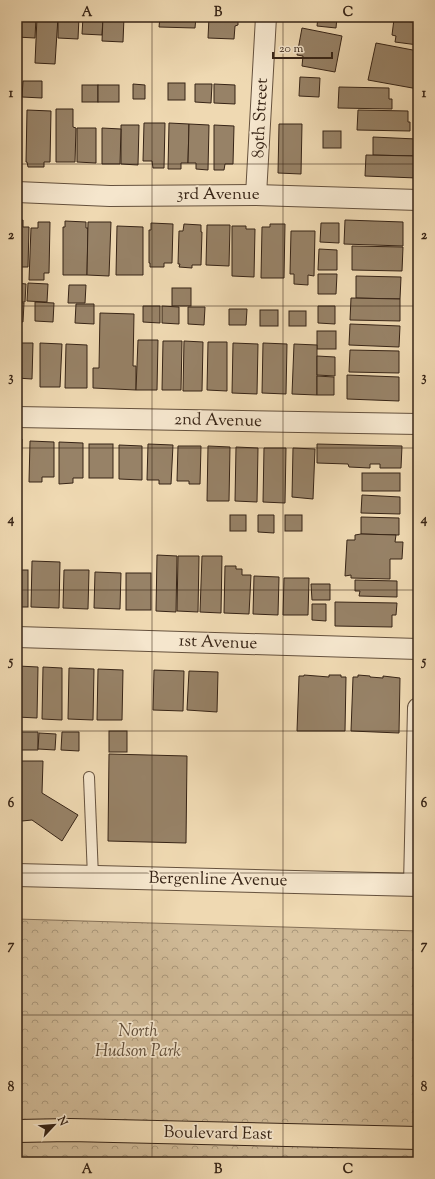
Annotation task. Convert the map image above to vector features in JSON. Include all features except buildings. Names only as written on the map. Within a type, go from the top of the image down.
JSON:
[{"type":"main road","name":"Boulevard East","points":[[17,1131],[418,1138]]},
{"type":"street","name":"89th Street","points":[[256,195],[266,17]]},
{"type":"street","name":"3rd Avenue","points":[[17,192],[110,196],[256,195],[418,200]]},
{"type":"street","name":"2nd Avenue","points":[[17,417],[418,424]]},
{"type":"street","name":"1st Avenue","points":[[17,637],[418,649]]},
{"type":"street","points":[[416,885],[418,708]]},
{"type":"street","name":"Bergenline Avenue","points":[[17,875],[416,885]]},
{"type":"lane","points":[[90,777],[93,877]]},
{"type":"green space","name":"North Hudson Park","points":[[17,919],[418,931],[418,1162],[17,1162]]}]
